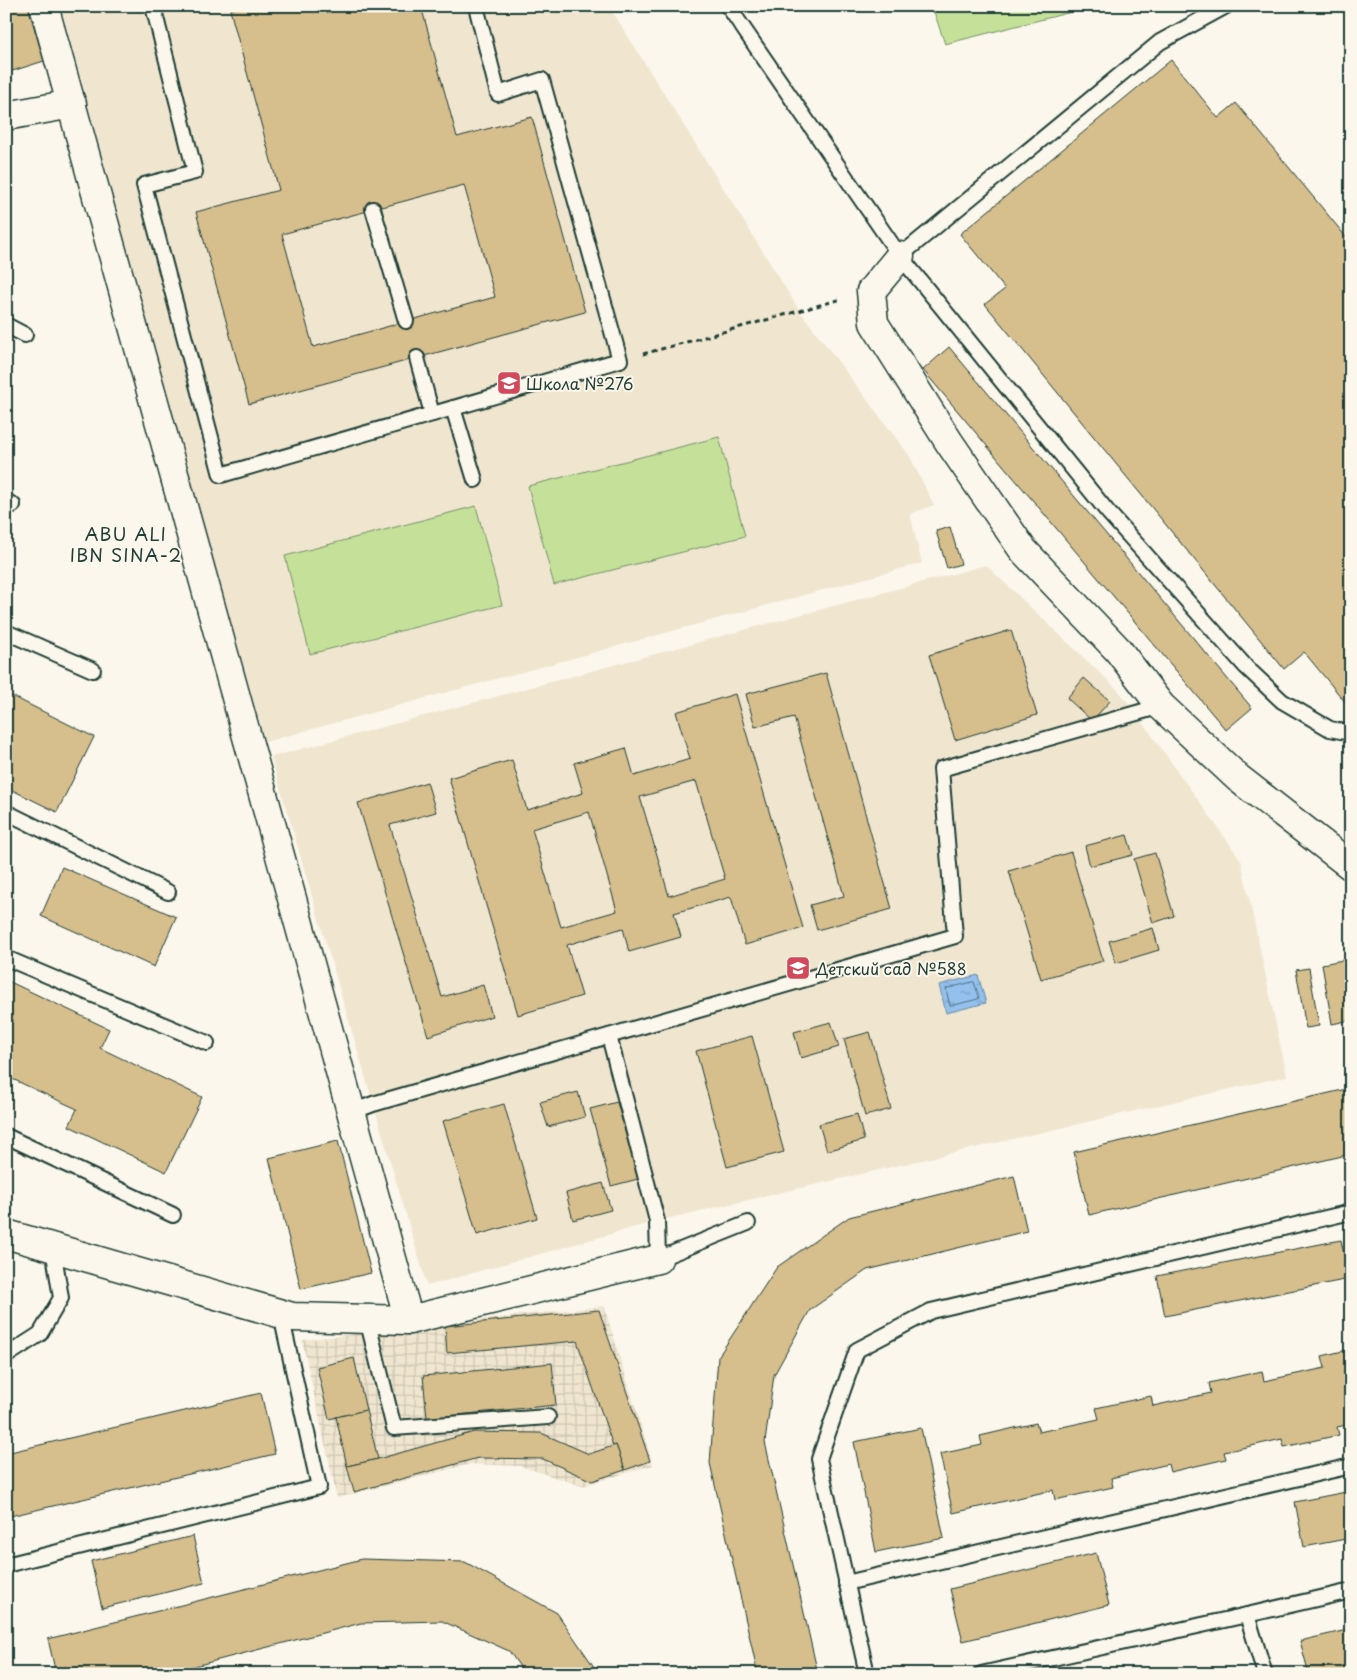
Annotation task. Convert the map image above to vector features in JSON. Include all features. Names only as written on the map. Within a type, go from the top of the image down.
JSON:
[{"type":"street","points":[[44,6],[409,1320]]},
{"type":"street","points":[[6,116],[72,104]]},
{"type":"street","points":[[900,256],[871,291],[874,323],[949,442],[1023,550],[1118,650],[1161,706],[1238,778],[1351,866]]},
{"type":"street","points":[[6,1234],[292,1317],[409,1320],[658,1259]]},
{"type":"lane","points":[[153,6],[195,172],[144,185],[221,475],[620,360],[542,80],[498,94],[476,6]]},
{"type":"lane","points":[[728,6],[900,256],[1107,511],[1246,667],[1282,701],[1330,729],[1351,733]]},
{"type":"lane","points":[[900,256],[1160,42],[1226,6]]},
{"type":"lane","points":[[373,209],[406,321]]},
{"type":"lane","points":[[6,325],[25,335]]},
{"type":"lane","points":[[417,358],[432,414]]},
{"type":"lane","points":[[453,408],[475,480]]},
{"type":"lane","points":[[6,632],[93,670]]},
{"type":"lane","points":[[352,1112],[373,1104],[955,936],[940,769],[1161,706]]},
{"type":"lane","points":[[6,812],[168,892]]},
{"type":"lane","points":[[6,958],[207,1043]]},
{"type":"lane","points":[[609,1036],[657,1221],[658,1259],[748,1223]]},
{"type":"lane","points":[[6,1136],[173,1216]]},
{"type":"lane","points":[[867,1674],[819,1459],[857,1350],[930,1311],[1351,1212]]},
{"type":"lane","points":[[6,1356],[40,1334],[61,1298],[53,1248]]},
{"type":"lane","points":[[6,1565],[319,1487],[281,1315]]},
{"type":"lane","points":[[367,1319],[394,1428],[548,1417]]},
{"type":"lane","points":[[846,1583],[1351,1466]]},
{"type":"lane","points":[[981,1674],[1351,1591]]},
{"type":"lane","points":[[1247,1615],[1265,1674]]},
{"type":"path","points":[[620,360],[871,291]]},
{"type":"shaded area","name":"Школа №276","points":[[61,6],[609,6],[800,311],[909,455],[934,505],[910,514],[922,563],[265,742],[191,482]]},
{"type":"shaded area","name":"Детский сад №588","points":[[986,565],[1119,691],[1241,860],[1287,1076],[657,1221],[427,1286],[271,757]]},
{"type":"shaded area","points":[[604,1306],[653,1465],[582,1486],[520,1466],[470,1464],[337,1498],[302,1340]]},
{"type":"green space","points":[[932,6],[1095,6],[945,44]]},
{"type":"green space","points":[[719,437],[745,536],[554,585],[528,486]]},
{"type":"green space","points":[[476,506],[502,605],[310,654],[285,556]]},
{"type":"water","points":[[978,975],[986,1003],[946,1013],[939,985]]},
{"type":"building","points":[[6,6],[28,6],[44,61],[6,73]]},
{"type":"building","points":[[244,6],[421,6],[457,137],[532,117],[585,312],[249,404],[196,212],[279,190],[230,10]],"holes":[[[464,185],[495,297],[313,347],[282,234]]]},
{"type":"building","points":[[1171,60],[1218,118],[1236,103],[1351,243],[1351,709],[1304,652],[1284,669],[985,304],[1005,289],[960,234]]},
{"type":"building","points":[[949,347],[1252,708],[1226,730],[923,370]]},
{"type":"building","points":[[950,527],[961,564],[947,568],[936,531]]},
{"type":"building","points":[[1011,630],[1037,715],[955,740],[929,655]]},
{"type":"building","points":[[826,673],[892,909],[817,930],[810,905],[844,896],[794,717],[755,727],[746,694]]},
{"type":"building","points":[[1084,678],[1110,701],[1092,721],[1067,698]]},
{"type":"building","points":[[6,693],[94,737],[57,812],[6,787]]},
{"type":"building","points":[[735,694],[803,928],[745,945],[731,897],[674,913],[681,937],[629,952],[623,928],[567,945],[582,996],[518,1015],[449,778],[512,760],[527,810],[583,793],[574,763],[626,748],[634,776],[690,759],[676,712]],"holes":[[[696,781],[725,879],[669,896],[640,797]],[[589,812],[617,911],[561,927],[532,829]]]},
{"type":"building","points":[[427,782],[436,812],[390,825],[442,997],[483,985],[492,1016],[428,1036],[358,803]]},
{"type":"building","points":[[1127,835],[1133,855],[1090,866],[1085,846]]},
{"type":"building","points":[[1071,852],[1103,961],[1041,979],[1009,871]]},
{"type":"building","points":[[1155,853],[1174,916],[1153,923],[1134,859]]},
{"type":"building","points":[[62,867],[176,917],[154,967],[41,916]]},
{"type":"building","points":[[1153,928],[1159,950],[1116,963],[1109,941]]},
{"type":"building","points":[[1348,959],[1351,974],[1351,1020],[1332,1024],[1322,964]]},
{"type":"building","points":[[1309,968],[1319,1026],[1306,1028],[1296,970]]},
{"type":"building","points":[[6,980],[109,1029],[100,1048],[202,1097],[166,1172],[69,1126],[77,1109],[6,1076]]},
{"type":"building","points":[[831,1022],[839,1047],[801,1058],[794,1032]]},
{"type":"building","points":[[870,1032],[891,1109],[865,1116],[844,1039]]},
{"type":"building","points":[[752,1036],[784,1152],[727,1167],[696,1051]]},
{"type":"building","points":[[1351,1088],[1351,1154],[1089,1215],[1074,1152]]},
{"type":"building","points":[[578,1092],[585,1117],[548,1127],[540,1102]]},
{"type":"building","points":[[617,1102],[638,1179],[611,1186],[590,1109]]},
{"type":"building","points":[[504,1104],[537,1218],[477,1235],[443,1121]]},
{"type":"building","points":[[857,1114],[864,1140],[827,1151],[819,1124]]},
{"type":"building","points":[[338,1141],[371,1273],[301,1289],[269,1158]]},
{"type":"building","points":[[1014,1176],[1027,1231],[867,1270],[810,1310],[774,1375],[765,1442],[818,1674],[758,1674],[710,1463],[718,1357],[777,1267],[849,1217]]},
{"type":"building","points":[[603,1183],[611,1210],[573,1220],[566,1193]]},
{"type":"building","points":[[1341,1240],[1349,1279],[1165,1316],[1157,1276]]},
{"type":"building","points":[[599,1310],[650,1461],[625,1470],[616,1445],[613,1446],[577,1341],[447,1353],[445,1326]]},
{"type":"building","points":[[1351,1349],[1351,1424],[1337,1427],[1339,1435],[1284,1447],[1282,1439],[1224,1452],[1226,1459],[1170,1472],[1168,1464],[1111,1478],[1113,1487],[1055,1500],[1053,1490],[953,1513],[940,1454],[982,1445],[980,1436],[1036,1423],[1039,1432],[1099,1419],[1096,1408],[1151,1396],[1153,1406],[1211,1393],[1209,1383],[1262,1371],[1264,1381],[1325,1368],[1322,1356]]},
{"type":"building","points":[[354,1358],[366,1410],[329,1419],[317,1367]]},
{"type":"building","points":[[552,1363],[556,1405],[427,1418],[423,1376]]},
{"type":"building","points":[[261,1393],[275,1454],[6,1517],[6,1453]]},
{"type":"building","points":[[366,1410],[378,1459],[347,1466],[336,1417]]},
{"type":"building","points":[[921,1428],[944,1538],[876,1552],[854,1442]]},
{"type":"building","points":[[474,1432],[541,1433],[589,1454],[616,1445],[625,1470],[592,1481],[543,1459],[478,1458],[354,1492],[347,1466]]},
{"type":"building","points":[[1351,1491],[1351,1538],[1304,1547],[1295,1502]]},
{"type":"building","points":[[193,1536],[204,1583],[102,1608],[91,1561]]},
{"type":"building","points":[[1096,1553],[1109,1605],[963,1641],[950,1589]]},
{"type":"building","points":[[362,1559],[465,1562],[557,1613],[599,1674],[525,1674],[509,1651],[442,1621],[361,1623],[164,1674],[56,1674],[48,1639]]},
{"type":"building","points":[[1351,1629],[1351,1674],[1309,1674],[1300,1641]]},
{"type":"place","name":"Школа №276","points":[[509,383]]},
{"type":"place","name":"Детский сад №588","points":[[798,968]]},
{"type":"district","name":"ABU ALI IBN SINA-2","points":[[126,543]]}]
